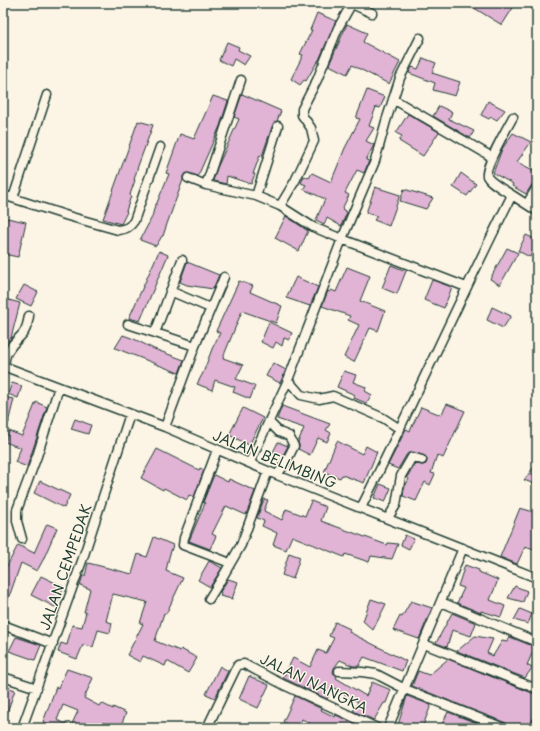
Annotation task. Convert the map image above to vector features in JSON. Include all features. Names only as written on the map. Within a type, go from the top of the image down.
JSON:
[{"type":"street","points":[[280,206],[295,181],[314,141],[311,128],[302,115],[302,109],[317,80],[338,28],[352,4],[372,13]]},
{"type":"street","points":[[250,462],[288,380],[342,240],[376,161],[400,78],[420,38]]},
{"type":"street","points":[[206,184],[241,80]]},
{"type":"street","points":[[13,198],[47,95]]},
{"type":"street","points":[[393,99],[492,157]]},
{"type":"street","points":[[513,117],[492,157],[486,174],[488,179],[537,211]]},
{"type":"street","points":[[256,196],[278,126]]},
{"type":"street","points":[[3,195],[118,230],[126,229],[130,227],[134,221],[160,147]]},
{"type":"street","points":[[188,178],[256,196],[280,206],[313,226],[342,240],[466,288]]},
{"type":"street","points":[[527,204],[537,187]]},
{"type":"street","points":[[362,508],[512,194]]},
{"type":"street","points":[[155,333],[182,260]]},
{"type":"street","points":[[165,427],[195,346],[224,277]]},
{"type":"street","points":[[170,291],[210,308]]},
{"type":"street","points":[[3,366],[8,350],[26,330],[29,316]]},
{"type":"street","points":[[128,324],[195,346]]},
{"type":"street","name":"JALAN BELIMBING","points":[[3,366],[165,427],[217,450],[250,462],[277,475],[537,578]]},
{"type":"street","points":[[288,380],[301,395],[320,399],[333,396],[383,418],[400,430]]},
{"type":"street","points":[[22,538],[17,522],[17,510],[38,456],[59,387]]},
{"type":"street","name":"JALAN CEMPEDAK","points":[[22,728],[82,561],[130,414]]},
{"type":"street","points":[[269,422],[279,432],[289,436],[294,446],[285,464],[277,475]]},
{"type":"street","points":[[217,450],[184,538],[183,545],[225,561]]},
{"type":"street","points":[[388,518],[396,505],[401,476],[412,457],[422,460]]},
{"type":"street","points":[[208,599],[241,545],[268,471]]},
{"type":"street","points":[[388,728],[463,548]]},
{"type":"street","points":[[441,602],[537,642]]},
{"type":"street","points":[[3,625],[53,644]]},
{"type":"street","points":[[424,644],[537,690]]},
{"type":"street","name":"JALAN NANGKA","points":[[207,728],[235,670],[238,665],[244,664],[284,685],[377,728]]},
{"type":"street","points":[[339,671],[369,672],[394,682],[405,689],[504,728]]},
{"type":"street","points":[[3,677],[37,688]]},
{"type":"street","points":[[534,728],[537,722]]},
{"type":"building","points":[[466,3],[516,3],[502,25]]},
{"type":"building","points":[[317,13],[336,21],[319,60],[306,81],[304,80],[300,85],[291,79],[303,55],[300,54],[312,30],[310,30]]},
{"type":"building","points":[[347,24],[367,33],[363,42],[400,62],[389,84],[352,65],[347,74],[329,65]]},
{"type":"building","points":[[227,42],[239,47],[238,50],[250,56],[244,65],[234,59],[231,66],[219,60]]},
{"type":"building","points":[[423,58],[436,63],[432,73],[460,82],[455,96],[433,90],[435,83],[409,73],[412,67],[418,69]]},
{"type":"building","points":[[367,90],[385,97],[380,108],[376,107],[369,126],[374,128],[366,141],[374,145],[366,160],[369,161],[364,173],[357,170],[345,193],[349,195],[342,209],[347,212],[341,226],[327,218],[324,224],[316,220],[325,199],[303,189],[306,185],[301,183],[304,176],[309,178],[312,173],[331,182],[345,148],[360,119],[356,118]]},
{"type":"building","points":[[242,94],[281,111],[277,121],[273,124],[262,156],[260,155],[251,184],[227,176],[226,184],[213,181],[217,168],[239,119],[234,117]]},
{"type":"building","points":[[213,96],[228,101],[220,126],[198,176],[188,173],[183,176],[183,180],[163,236],[156,246],[140,240],[152,217],[155,205],[169,174],[166,173],[180,134],[194,139]]},
{"type":"building","points":[[488,101],[505,110],[497,120],[491,117],[489,119],[481,115]]},
{"type":"building","points":[[439,106],[452,112],[449,119],[474,131],[470,138],[433,116]]},
{"type":"building","points":[[408,114],[439,132],[423,156],[399,141],[402,136],[396,133]]},
{"type":"building","points":[[138,121],[153,125],[138,166],[126,211],[127,212],[121,224],[103,219]]},
{"type":"building","points":[[513,133],[531,142],[517,162],[537,172],[537,177],[526,194],[512,186],[513,184],[493,173],[502,149]]},
{"type":"building","points":[[461,173],[476,184],[467,196],[453,187]]},
{"type":"building","points":[[375,187],[400,195],[389,226],[374,220],[377,216],[366,213]]},
{"type":"building","points":[[404,189],[433,198],[426,209],[400,201]]},
{"type":"building","points":[[286,216],[308,231],[299,251],[275,238]]},
{"type":"building","points":[[7,218],[26,222],[18,257],[3,254],[3,237]]},
{"type":"building","points":[[526,235],[537,240],[530,257],[518,251]]},
{"type":"building","points":[[507,248],[518,253],[500,285],[490,279]]},
{"type":"building","points":[[159,251],[168,255],[140,321],[129,318]]},
{"type":"building","points":[[187,262],[219,275],[213,289],[187,285],[180,282]]},
{"type":"building","points":[[391,265],[406,271],[397,294],[382,288]]},
{"type":"building","points":[[347,267],[370,276],[360,301],[385,311],[378,331],[370,328],[354,362],[344,357],[359,325],[348,320],[350,316],[322,306],[328,291],[330,292],[331,290],[336,292]]},
{"type":"building","points":[[296,277],[318,287],[310,306],[286,298]]},
{"type":"building","points":[[432,280],[452,287],[444,308],[424,300]]},
{"type":"building","points":[[239,281],[253,286],[250,292],[282,306],[276,323],[242,311],[224,355],[223,358],[243,365],[236,379],[255,386],[250,399],[233,392],[235,387],[215,380],[212,390],[197,384],[220,333],[216,331]]},
{"type":"building","points":[[24,285],[38,292],[31,306],[16,299]]},
{"type":"building","points":[[5,299],[20,303],[9,341],[3,339],[3,308]]},
{"type":"building","points":[[492,307],[511,316],[503,328],[487,320]]},
{"type":"building","points":[[269,322],[292,333],[289,340],[284,338],[282,346],[276,342],[273,348],[261,342]]},
{"type":"building","points":[[123,335],[184,360],[179,373],[115,348]]},
{"type":"building","points":[[273,363],[286,370],[280,383],[266,376]]},
{"type":"building","points":[[344,371],[356,375],[353,382],[366,387],[365,391],[372,395],[366,403],[354,398],[355,395],[337,387]]},
{"type":"building","points":[[12,383],[22,386],[18,398],[8,394]]},
{"type":"building","points":[[3,397],[14,399],[9,419],[6,416],[3,416]]},
{"type":"building","points":[[36,402],[47,407],[27,467],[15,462],[21,448],[5,442],[9,431],[22,436]]},
{"type":"building","points":[[447,404],[465,411],[443,458],[437,455],[431,473],[435,474],[430,485],[425,482],[416,501],[403,496],[404,488],[409,479],[407,477],[415,464],[426,464],[426,457],[411,452],[407,454],[398,469],[388,465],[406,429],[410,431],[421,407],[441,415]]},
{"type":"building","points":[[282,406],[330,424],[326,430],[331,433],[327,442],[318,438],[310,455],[298,449],[298,442],[304,428],[277,419]]},
{"type":"building","points":[[243,408],[263,418],[249,445],[229,435]]},
{"type":"building","points":[[75,419],[91,425],[88,434],[71,429]]},
{"type":"building","points":[[337,441],[362,454],[366,446],[377,452],[364,483],[342,475],[340,478],[324,472]]},
{"type":"building","points":[[278,442],[288,446],[282,457],[273,452]]},
{"type":"building","points":[[157,449],[199,470],[200,468],[204,470],[194,497],[189,495],[187,500],[164,488],[163,490],[141,478]]},
{"type":"building","points":[[537,463],[537,485],[524,480]]},
{"type":"building","points":[[214,475],[228,482],[229,479],[255,491],[246,515],[226,506],[212,534],[216,536],[210,549],[189,541],[205,503],[203,502]]},
{"type":"building","points":[[40,481],[70,495],[64,508],[34,493]]},
{"type":"building","points":[[380,484],[391,488],[385,502],[374,498]]},
{"type":"building","points":[[264,499],[268,500],[264,511],[282,520],[286,509],[305,516],[311,501],[326,507],[321,521],[387,545],[388,543],[398,544],[392,559],[371,556],[369,562],[345,554],[344,557],[292,536],[286,550],[273,545],[277,533],[262,526],[264,521],[257,518]]},
{"type":"building","points":[[520,508],[537,513],[537,551],[525,547],[517,564],[500,557]]},
{"type":"building","points":[[47,524],[57,528],[43,560],[37,571],[21,563],[3,611],[3,565],[7,566],[18,545],[34,553]]},
{"type":"building","points":[[405,535],[414,539],[409,549],[401,545]]},
{"type":"building","points":[[154,537],[173,545],[166,571],[183,578],[166,614],[164,613],[155,641],[180,651],[181,649],[197,658],[188,673],[167,661],[165,666],[143,656],[140,662],[127,655],[143,624],[140,623],[147,602],[113,594],[106,621],[112,623],[110,633],[98,630],[93,647],[83,645],[77,659],[58,652],[61,643],[67,645],[72,625],[82,627],[90,589],[80,585],[83,575],[85,576],[88,563],[132,574],[138,554],[147,557]]},
{"type":"building","points":[[289,553],[300,557],[293,579],[282,575]]},
{"type":"building","points":[[209,561],[222,568],[210,587],[198,580]]},
{"type":"building","points":[[465,565],[479,570],[479,572],[498,580],[490,600],[505,606],[501,617],[481,611],[481,613],[457,603],[464,588],[458,586]]},
{"type":"building","points":[[41,576],[64,587],[55,607],[31,595]]},
{"type":"building","points":[[228,579],[238,582],[232,599],[220,596],[220,592]]},
{"type":"building","points":[[515,586],[527,591],[523,602],[508,598]]},
{"type":"building","points":[[371,599],[386,604],[373,630],[363,621]]},
{"type":"building","points":[[411,601],[432,608],[419,639],[393,630],[400,616],[402,617]]},
{"type":"building","points":[[520,609],[532,614],[528,624],[514,620]]},
{"type":"building","points":[[452,613],[476,623],[471,636],[452,630],[447,647],[436,643]]},
{"type":"building","points":[[335,622],[350,629],[349,632],[406,661],[402,671],[364,657],[359,666],[353,666],[340,660],[334,668],[333,673],[337,676],[336,678],[366,696],[372,682],[391,690],[386,703],[384,703],[374,720],[353,711],[358,702],[332,687],[327,699],[283,678],[293,658],[310,667],[318,650],[326,653],[334,638],[329,636]]},
{"type":"building","points":[[475,636],[493,639],[487,653],[493,656],[502,641],[507,642],[510,637],[535,647],[527,665],[532,668],[525,678],[457,651]]},
{"type":"building","points":[[16,637],[41,645],[35,660],[9,651]]},
{"type":"building","points":[[448,659],[537,695],[537,710],[530,728],[509,728],[506,723],[412,686],[418,671],[429,675]]},
{"type":"building","points":[[220,666],[228,671],[215,698],[206,694]]},
{"type":"building","points":[[67,669],[93,678],[84,698],[99,706],[101,703],[126,713],[120,728],[56,728],[43,722],[56,687],[58,688]],"holes":[[[63,705],[78,711],[71,726],[57,720]]]},
{"type":"building","points":[[249,676],[269,685],[258,708],[239,699]]},
{"type":"building","points":[[3,685],[15,690],[4,721],[3,721]]},
{"type":"building","points":[[295,696],[335,717],[336,715],[364,728],[334,728],[325,724],[323,728],[318,728],[302,719],[298,728],[295,728],[283,722]]},
{"type":"building","points":[[407,696],[431,705],[422,728],[397,728]]},
{"type":"building","points":[[448,712],[489,728],[440,728]]}]
